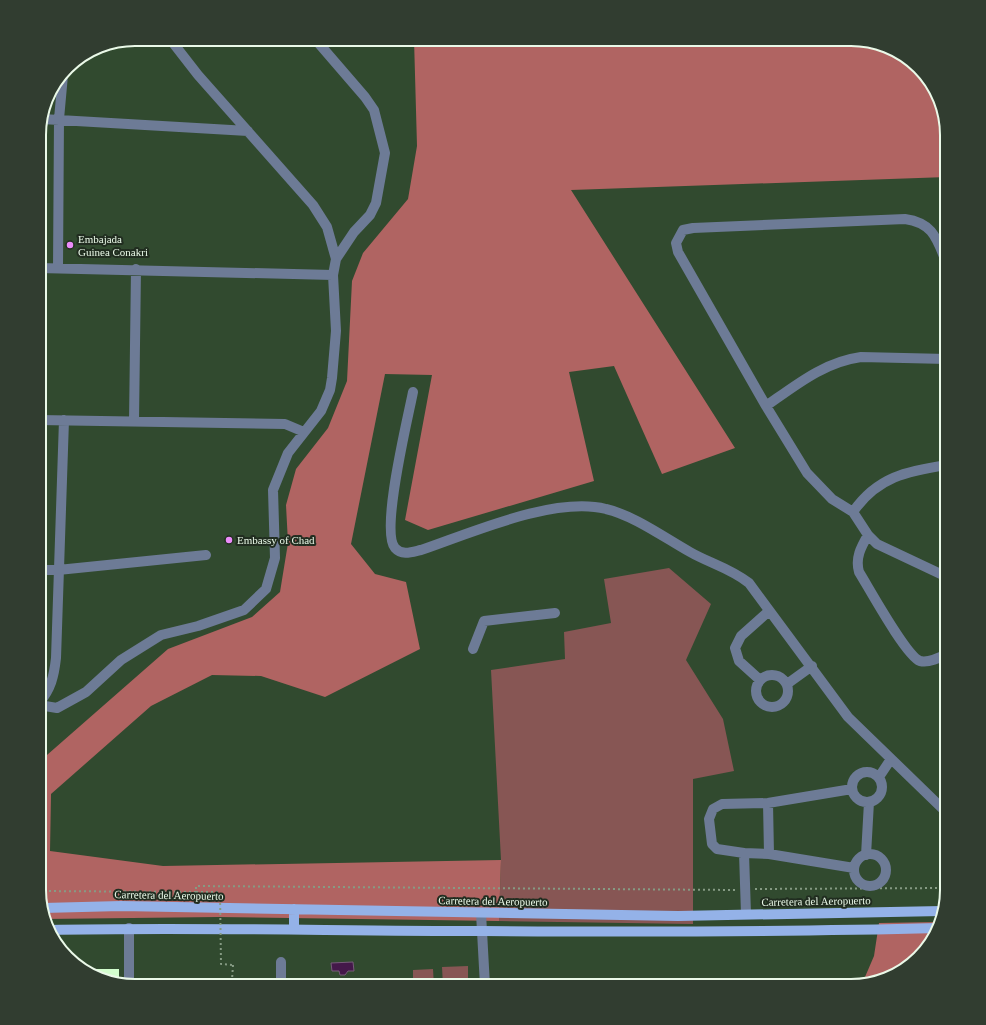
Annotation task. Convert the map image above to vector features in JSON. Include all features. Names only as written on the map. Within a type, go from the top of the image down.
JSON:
[{"type":"main road","name":"Carretera del Aeropuerto","points":[[48,908],[120,906],[678,916],[937,911]]},
{"type":"main road","points":[[294,909],[294,929]]},
{"type":"main road","points":[[56,930],[129,928],[482,931],[869,930],[931,928]]},
{"type":"street","points":[[175,46],[198,75],[319,213],[327,227],[336,259]]},
{"type":"street","points":[[46,706],[57,708],[86,692],[121,660],[161,635],[198,626],[244,610],[266,590],[276,558],[273,490],[288,453],[304,432],[314,422],[321,411],[331,384],[336,331],[333,275],[336,259],[354,232],[370,215],[376,203],[385,153],[374,110],[365,97],[322,46]]},
{"type":"street","points":[[58,268],[60,119],[62,84]]},
{"type":"street","points":[[48,119],[248,131]]},
{"type":"street","points":[[940,246],[926,224],[905,219],[693,228],[683,230],[676,243],[678,252],[766,406],[807,473],[832,499],[853,512],[868,535],[877,544],[940,574]]},
{"type":"street","points":[[46,268],[333,275]]},
{"type":"street","points":[[134,421],[136,269]]},
{"type":"street","points":[[766,406],[810,375],[831,364],[848,359],[861,357],[940,359]]},
{"type":"street","points":[[413,392],[391,503],[389,529],[392,543],[396,549],[404,553],[420,550],[527,514],[568,506],[586,505],[607,509],[644,525],[702,559],[720,565],[738,574],[749,582],[848,717],[890,760],[940,806]]},
{"type":"street","points":[[46,420],[285,424],[304,432]]},
{"type":"street","points":[[46,695],[54,677],[64,420]]},
{"type":"street","points":[[853,512],[872,489],[892,478],[924,469],[940,467]]},
{"type":"street","points":[[868,535],[856,564],[859,572],[903,644],[913,656],[920,661],[929,661],[940,657]]},
{"type":"street","points":[[46,570],[206,555]]},
{"type":"street","points":[[760,680],[739,661],[735,648],[741,636],[769,611]]},
{"type":"street","points":[[473,649],[484,621],[555,614]]},
{"type":"street","points":[[787,684],[812,666]]},
{"type":"street","points":[[769,675],[780,676],[787,684],[788,689],[786,699],[778,706],[773,707],[768,706],[759,700],[756,690],[760,680],[769,675]]},
{"type":"street","points":[[879,777],[890,760]]},
{"type":"street","points":[[871,772],[879,777],[883,786],[881,795],[869,802],[864,802],[856,797],[852,788],[854,779],[861,773],[871,772]]},
{"type":"street","points":[[852,788],[768,803],[722,804],[713,809],[709,819],[712,844],[717,849],[744,853],[769,854],[854,868]]},
{"type":"street","points":[[866,855],[869,802]]},
{"type":"street","points":[[768,803],[769,854]]},
{"type":"street","points":[[744,853],[746,914]]},
{"type":"street","points":[[866,855],[877,856],[884,864],[885,874],[880,883],[875,885],[864,885],[856,878],[854,868],[858,860],[866,855]]},
{"type":"street","points":[[482,913],[484,979]]},
{"type":"street","points":[[129,928],[129,979]]},
{"type":"street","points":[[281,962],[281,979]]},
{"type":"path","points":[[196,892],[196,886],[745,889],[940,888]]},
{"type":"path","points":[[46,891],[220,892],[221,964],[233,965],[232,979]]},
{"type":"shaded area","points":[[414,46],[856,46],[874,49],[890,55],[905,64],[922,81],[937,112],[940,130],[940,177],[571,190],[735,448],[662,474],[614,366],[569,372],[594,481],[428,530],[405,520],[432,375],[385,374],[351,544],[375,574],[406,582],[420,649],[325,697],[261,676],[212,675],[151,706],[51,794],[50,851],[163,866],[501,860],[499,921],[218,917],[51,919],[46,895],[46,756],[168,649],[252,617],[280,592],[288,543],[286,505],[296,469],[328,428],[347,381],[352,281],[363,253],[408,199],[417,146]]},
{"type":"shaded area","points":[[669,568],[711,604],[686,660],[723,719],[734,771],[693,779],[693,924],[499,921],[501,860],[491,670],[565,659],[564,632],[611,623],[604,579]]},
{"type":"shaded area","points":[[934,922],[925,939],[910,957],[885,972],[865,978],[874,956],[879,923]]},
{"type":"shaded area","points":[[353,962],[354,971],[348,971],[345,975],[340,975],[339,971],[332,971],[331,963]]},
{"type":"shaded area","points":[[468,966],[468,979],[443,979],[442,967]]},
{"type":"shaded area","points":[[433,969],[434,979],[413,979],[413,970]]},
{"type":"building","points":[[95,969],[119,969],[119,977]]},
{"type":"place","name":"Embajada Guinea Conakri","points":[[70,245]]},
{"type":"place","name":"Embassy of Chad","points":[[229,540]]}]
